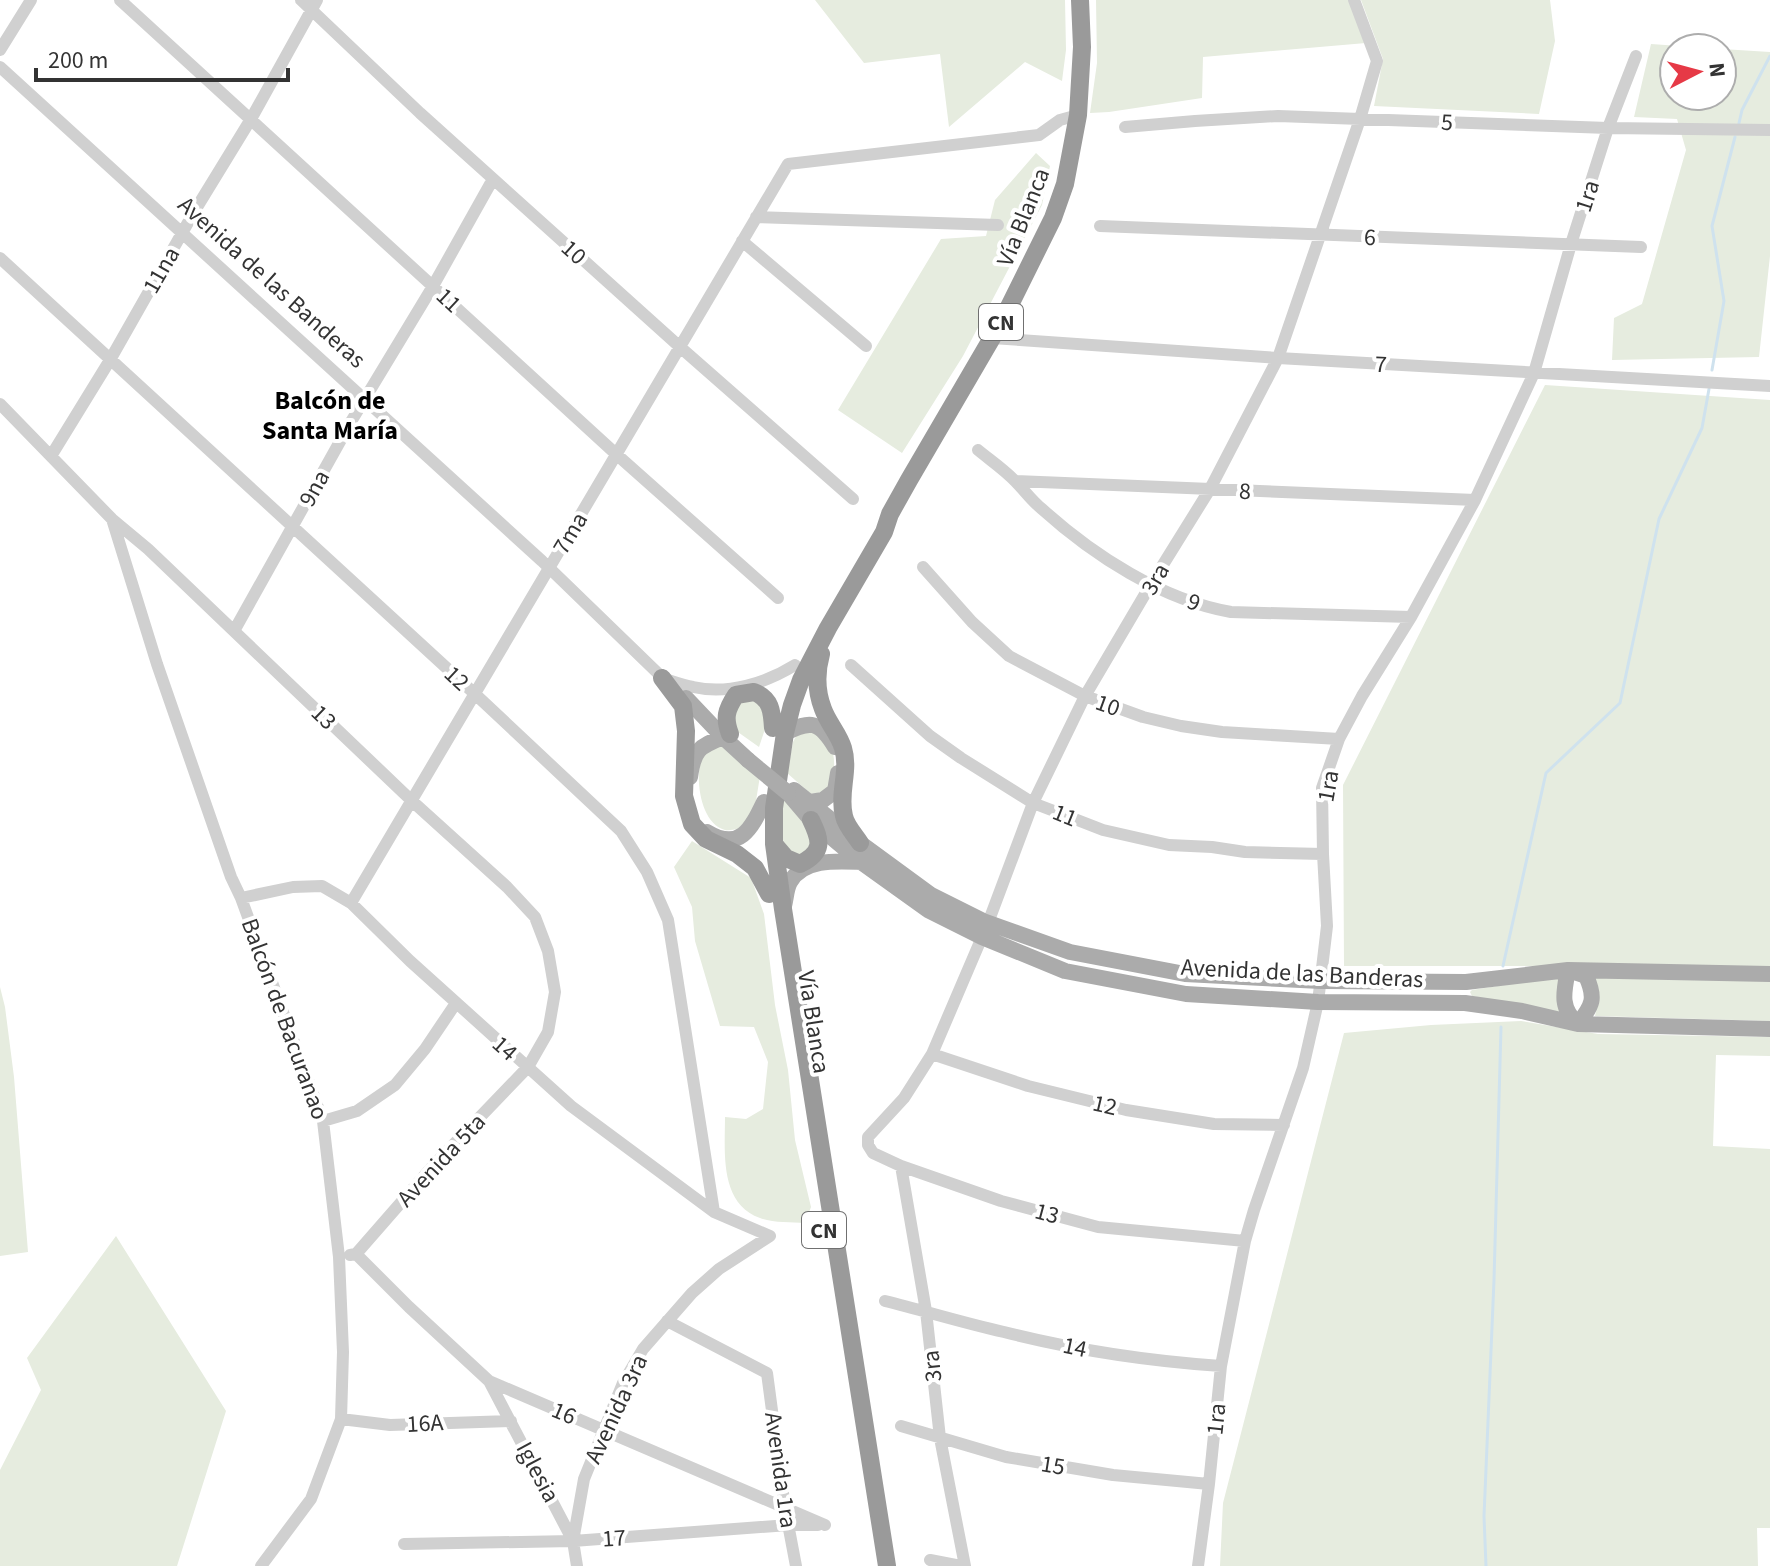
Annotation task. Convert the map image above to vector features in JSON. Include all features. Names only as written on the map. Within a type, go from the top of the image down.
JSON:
[{"type":"highway","name":"Vía Blanca","points":[[878,1566],[762,848],[764,802],[779,730],[801,680],[884,532],[890,514],[1019,289],[1053,218],[1065,184],[1078,115],[1082,47],[1080,0]]},
{"type":"highway","points":[[1078,115],[1091,78],[1091,0]]},
{"type":"highway","name":"Vía Blanca","points":[[887,1566],[783,909],[774,844],[774,808],[783,695],[795,665],[877,527],[890,514]]},
{"type":"highway","points":[[828,628],[818,666],[817,690],[823,710],[843,748],[847,768],[843,794],[844,818],[860,853]]},
{"type":"highway","points":[[662,678],[683,706],[686,731],[684,796],[692,824],[706,839],[737,854],[755,868],[769,894]]},
{"type":"highway","points":[[727,736],[727,708],[736,695],[754,692],[767,700],[779,730]]},
{"type":"highway","points":[[774,844],[786,858],[800,864],[811,859],[818,850],[819,838],[811,811]]},
{"type":"main road","name":"Avenida de las Banderas","points":[[686,698],[860,853],[985,930],[1065,971],[1186,994],[1318,1002],[1465,1003],[1522,1011],[1578,1024],[1770,1029]]},
{"type":"main road","points":[[779,730],[813,724],[825,730],[835,746],[839,767],[835,791],[811,811]]},
{"type":"main road","points":[[727,736],[703,745],[695,755],[690,774],[697,821],[708,833],[721,839],[738,838],[751,830],[764,802]]},
{"type":"main road","points":[[783,909],[789,883],[801,872],[815,864],[860,853]]},
{"type":"main road","name":"Avenida de las Banderas","points":[[985,930],[1070,952],[1185,974],[1321,981],[1466,982],[1568,970],[1770,974]]},
{"type":"main road","points":[[1568,970],[1586,976],[1592,989],[1592,1002],[1578,1024],[1569,1016],[1563,995],[1568,970]]},
{"type":"street","points":[[0,50],[31,0]]},
{"type":"street","name":"11","points":[[120,0],[778,598]]},
{"type":"street","name":"10","points":[[301,0],[314,5],[420,113],[853,499]]},
{"type":"street","name":"3ra","points":[[868,1137],[904,1098],[932,1054],[985,930],[1033,803],[1085,696],[1210,489],[1278,358],[1377,61],[1354,0]]},
{"type":"street","name":"11na","points":[[51,456],[251,119],[314,5]]},
{"type":"street","name":"1ra","points":[[1198,1566],[1221,1366],[1245,1241],[1303,1068],[1318,1002],[1327,926],[1322,788],[1339,739],[1475,500],[1534,373],[1608,128],[1636,56]]},
{"type":"street","name":"Avenida de las Banderas","points":[[0,67],[549,568],[686,698]]},
{"type":"street","name":"7ma","points":[[351,903],[788,164],[1039,135],[1060,120],[1078,115]]},
{"type":"street","name":"5","points":[[1125,127],[1278,116],[1608,128],[1770,130]]},
{"type":"street","name":"9na","points":[[234,631],[364,399],[493,179]]},
{"type":"street","points":[[756,217],[998,225]]},
{"type":"street","name":"6","points":[[1100,226],[1641,247]]},
{"type":"street","points":[[742,241],[866,346]]},
{"type":"street","name":"12","points":[[0,258],[621,831],[647,872],[668,920],[714,1212]]},
{"type":"street","name":"7","points":[[992,338],[1770,386]]},
{"type":"street","name":"13","points":[[0,404],[112,519],[148,549],[412,801],[496,876],[535,917],[548,951],[555,992],[548,1032],[528,1067]]},
{"type":"street","name":"9","points":[[978,450],[1015,481],[1042,510],[1115,566],[1192,602],[1231,612],[1411,617]]},
{"type":"street","name":"8","points":[[1015,481],[1475,500]]},
{"type":"street","name":"Balcón de Bacuranao","points":[[112,519],[161,679],[231,877],[323,1121],[339,1257],[343,1352],[341,1419],[311,1499],[261,1566]]},
{"type":"street","name":"10","points":[[923,567],[972,622],[1009,656],[1085,696],[1143,717],[1181,726],[1222,732],[1339,739]]},
{"type":"street","points":[[662,678],[693,687],[731,689],[776,677],[795,665]]},
{"type":"street","name":"11","points":[[851,665],[930,736],[1033,803],[1103,830],[1169,845],[1245,852],[1323,854]]},
{"type":"street","name":"14","points":[[241,898],[293,887],[322,886],[351,903],[410,961],[571,1106],[714,1212],[770,1236]]},
{"type":"street","points":[[323,1121],[357,1111],[395,1085],[425,1049],[456,1003]]},
{"type":"street","name":"12","points":[[932,1054],[1028,1086],[1126,1110],[1214,1124],[1284,1125]]},
{"type":"street","name":"Avenida 5ta","points":[[356,1254],[432,1167],[528,1067]]},
{"type":"street","name":"13","points":[[868,1137],[873,1153],[1001,1201],[1098,1227],[1245,1241]]},
{"type":"street","name":"3ra","points":[[901,1166],[926,1311],[940,1438],[963,1566]]},
{"type":"street","name":"Avenida 3ra","points":[[573,1541],[584,1479],[623,1383],[643,1349],[692,1293],[719,1269],[770,1236]]},
{"type":"street","points":[[339,1257],[356,1254]]},
{"type":"street","name":"16","points":[[356,1254],[489,1381],[825,1525]]},
{"type":"street","name":"14","points":[[885,1301],[1005,1333],[1108,1354],[1165,1363],[1221,1366]]},
{"type":"street","name":"Avenida 1ra","points":[[667,1321],[767,1373],[796,1566]]},
{"type":"street","name":"Iglesia","points":[[489,1381],[573,1541],[577,1566]]},
{"type":"street","name":"16A","points":[[341,1419],[390,1425],[511,1421]]},
{"type":"street","name":"15","points":[[901,1426],[1006,1457],[1113,1475],[1209,1484]]},
{"type":"street","name":"17","points":[[404,1544],[573,1541],[825,1525]]},
{"type":"street","points":[[930,1560],[963,1566]]},
{"type":"shaded area","points":[[815,0],[1065,0],[1066,50],[1062,81],[1025,62],[949,127],[940,54],[864,63]]},
{"type":"shaded area","points":[[1096,0],[1350,0],[1366,43],[1203,57],[1202,98],[1090,113],[1097,63]]},
{"type":"shaded area","points":[[1361,0],[1550,0],[1555,41],[1539,114],[1374,106],[1383,59]]},
{"type":"shaded area","points":[[1651,44],[1658,44],[1658,112],[1738,112],[1738,50],[1770,52],[1770,256],[1759,357],[1612,360],[1614,318],[1642,304],[1686,150],[1677,119],[1634,117]]},
{"type":"shaded area","points":[[1036,153],[1050,166],[1042,205],[963,356],[902,453],[838,410],[941,239],[986,236],[995,200]]},
{"type":"shaded area","points":[[1545,385],[1770,400],[1770,966],[1344,966],[1343,785]]},
{"type":"shaded area","points":[[737,701],[763,701],[767,723],[759,747],[735,730],[732,720]]},
{"type":"shaded area","points":[[809,727],[826,740],[834,756],[829,791],[811,794],[787,773],[793,742],[799,730]]},
{"type":"shaded area","points":[[720,743],[760,776],[754,813],[738,829],[727,830],[717,826],[705,811],[702,800],[699,779],[701,761],[709,750]]},
{"type":"shaded area","points":[[783,799],[809,826],[813,846],[800,858],[782,844]]},
{"type":"shaded area","points":[[692,841],[751,878],[764,914],[775,1005],[788,1070],[795,1140],[811,1207],[805,1223],[760,1218],[737,1201],[731,1189],[725,1160],[725,1117],[746,1119],[763,1109],[768,1062],[754,1027],[720,1026],[695,941],[692,907],[674,867]]},
{"type":"shaded area","points":[[1593,976],[1770,979],[1770,1021],[1595,1016],[1599,997]]},
{"type":"shaded area","points":[[1559,978],[1560,1013],[1472,996],[1470,992],[1472,990]]},
{"type":"shaded area","points":[[0,987],[14,1077],[28,1252],[0,1256]]},
{"type":"shaded area","points":[[1521,1021],[1598,1034],[1770,1037],[1770,1056],[1716,1055],[1713,1146],[1770,1149],[1770,1528],[1757,1528],[1758,1566],[1220,1566],[1223,1503],[1344,1033]]},
{"type":"shaded area","points":[[116,1236],[226,1411],[177,1566],[0,1566],[0,1470],[41,1390],[27,1358]]},
{"type":"waterway","points":[[1739,123],[1742,110],[1770,56]]},
{"type":"waterway","points":[[1712,370],[1724,301],[1712,226],[1735,137]]},
{"type":"waterway","points":[[1503,966],[1546,773],[1620,703],[1659,519],[1702,428],[1709,389]]},
{"type":"waterway","points":[[1486,1566],[1484,1516],[1501,1027]]},
{"type":"district","name":"Balcón de Santa María","points":[[330,415]]}]
